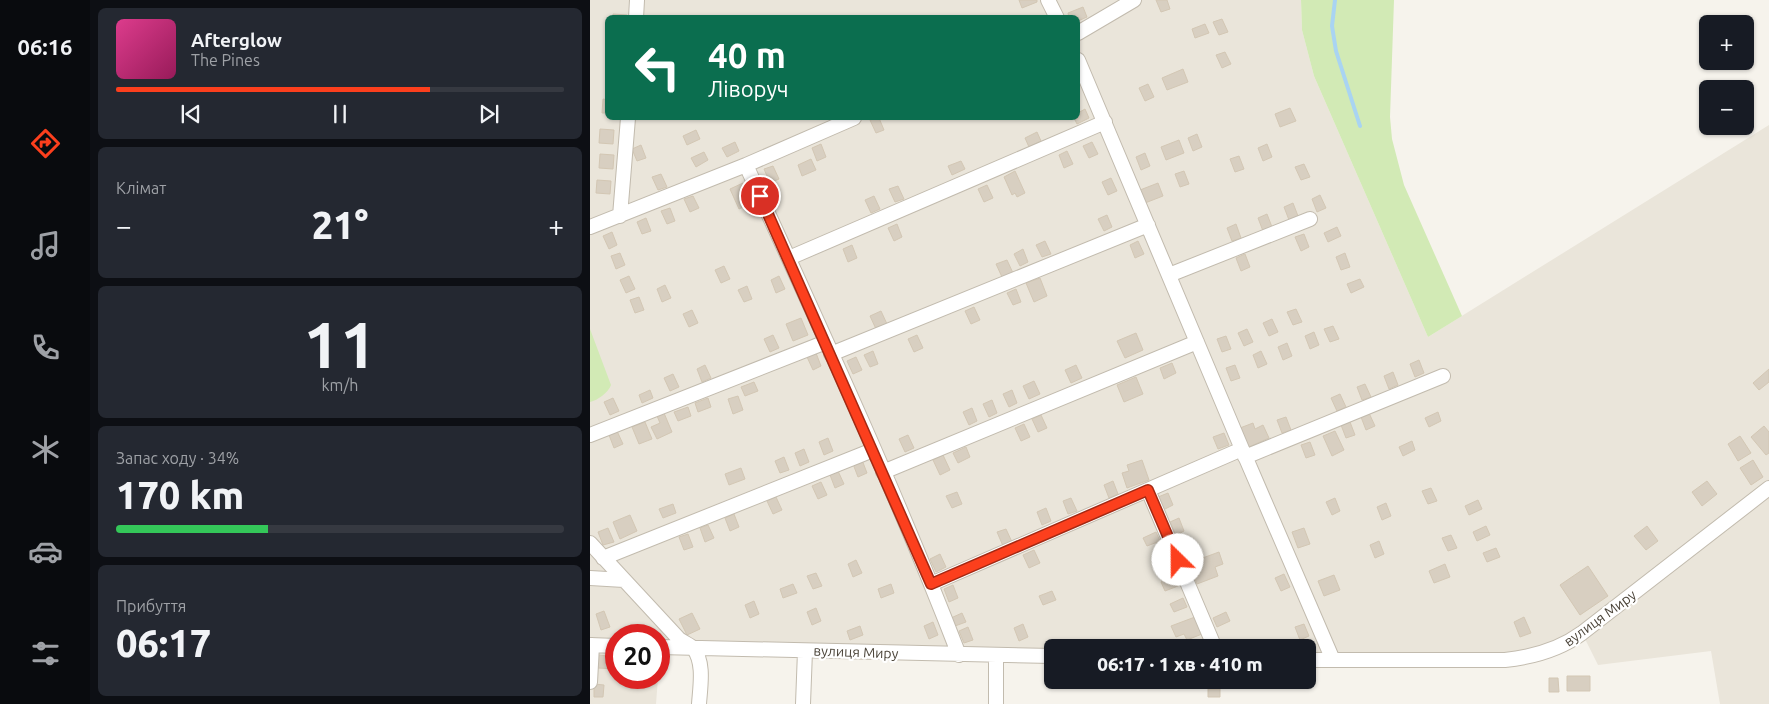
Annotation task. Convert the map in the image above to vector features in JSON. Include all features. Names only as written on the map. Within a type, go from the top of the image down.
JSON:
[{"type":"street","points":[[636,0],[636,15]]},
{"type":"street","points":[[1048,0],[1056,15]]},
{"type":"street","points":[[1080,32],[1134,0]]},
{"type":"street","points":[[1080,65],[1243,453],[1333,660]]},
{"type":"street","points":[[620,216],[628,120]]},
{"type":"street","points":[[590,227],[746,165],[849,120]]},
{"type":"street","points":[[789,258],[1105,122]]},
{"type":"street","points":[[746,165],[883,472],[959,655]]},
{"type":"street","points":[[1169,275],[1310,219]]},
{"type":"street","points":[[590,435],[828,348],[1148,225]]},
{"type":"street","points":[[883,472],[1197,342]]},
{"type":"street","points":[[931,584],[1148,490],[1443,376]]},
{"type":"street","points":[[603,558],[873,450]]},
{"type":"street","name":"вулиця Миру","points":[[1316,660],[1505,660],[1551,651],[1568,643],[1582,633],[1769,488]]},
{"type":"street","points":[[1148,490],[1211,639]]},
{"type":"street","points":[[590,544],[680,639],[693,648],[699,663],[700,672],[699,704]]},
{"type":"street","points":[[590,578],[624,580]]},
{"type":"street","points":[[590,682],[591,645],[605,646]]},
{"type":"street","name":"вулиця Миру","points":[[670,648],[1044,656]]},
{"type":"street","points":[[803,704],[805,651]]},
{"type":"street","points":[[996,655],[996,704]]},
{"type":"shaded area","points":[[590,0],[1301,0],[1302,30],[1314,76],[1428,337],[1769,125],[1769,704],[1720,704],[1711,651],[1598,665],[1582,633],[1536,655],[1316,660],[1316,639],[1044,639],[1044,656],[670,648],[670,624],[605,624],[605,689],[657,689],[656,704],[590,704]]},
{"type":"green space","points":[[1301,0],[1394,0],[1390,117],[1392,139],[1404,185],[1462,316],[1428,337],[1314,76],[1302,30]]},
{"type":"green space","points":[[590,329],[611,385],[602,396],[590,402]]},
{"type":"building","points":[[1019,0],[1037,0],[1037,2],[1022,8]]},
{"type":"building","points":[[1156,0],[1167,0],[1170,9],[1161,12]]},
{"type":"building","points":[[1083,7],[1087,17],[1080,20],[1080,15],[1068,15],[1068,13]]},
{"type":"building","points":[[1222,19],[1228,32],[1219,35],[1213,22]]},
{"type":"building","points":[[1205,24],[1209,33],[1195,38],[1192,29]]},
{"type":"building","points":[[1225,52],[1231,64],[1222,68],[1216,55]]},
{"type":"building","points":[[1183,69],[1188,82],[1167,90],[1162,78]]},
{"type":"building","points":[[1148,84],[1154,97],[1145,101],[1139,88]]},
{"type":"building","points":[[603,99],[605,99],[605,113],[602,113]]},
{"type":"building","points":[[1290,108],[1296,121],[1280,127],[1275,114]]},
{"type":"building","points":[[1085,109],[1089,118],[1077,124],[1075,120],[1080,120],[1080,112]]},
{"type":"building","points":[[870,120],[880,120],[884,130],[876,133]]},
{"type":"building","points":[[600,129],[614,130],[613,144],[599,143]]},
{"type":"building","points":[[696,130],[700,139],[687,145],[683,136]]},
{"type":"building","points":[[1037,132],[1041,141],[1029,147],[1025,138]]},
{"type":"building","points":[[1197,134],[1202,147],[1193,151],[1188,138]]},
{"type":"building","points":[[1179,140],[1184,153],[1166,160],[1161,147]]},
{"type":"building","points":[[735,142],[739,151],[727,157],[722,148]]},
{"type":"building","points":[[1092,142],[1098,154],[1089,158],[1083,146]]},
{"type":"building","points":[[821,144],[826,157],[817,161],[812,148]]},
{"type":"building","points":[[1267,144],[1272,157],[1263,161],[1258,148]]},
{"type":"building","points":[[641,145],[646,158],[637,161],[632,149]]},
{"type":"building","points":[[1067,151],[1073,164],[1064,168],[1059,155]]},
{"type":"building","points":[[704,152],[708,160],[696,167],[691,158]]},
{"type":"building","points":[[1145,153],[1150,166],[1141,170],[1136,157]]},
{"type":"building","points":[[600,154],[614,155],[613,169],[599,168]]},
{"type":"building","points":[[1239,156],[1244,169],[1235,172],[1230,159]]},
{"type":"building","points":[[811,159],[816,170],[802,176],[798,165]]},
{"type":"building","points":[[961,161],[965,169],[952,175],[948,166]]},
{"type":"building","points":[[1304,164],[1310,177],[1301,180],[1295,167]]},
{"type":"building","points":[[773,166],[779,179],[770,183],[764,169]]},
{"type":"building","points":[[1015,171],[1025,193],[1017,197],[1015,193],[1012,195],[1004,177]]},
{"type":"building","points":[[1184,171],[1189,184],[1180,187],[1175,174]]},
{"type":"building","points":[[661,174],[667,187],[658,190],[652,177]]},
{"type":"building","points":[[1111,178],[1117,191],[1108,195],[1102,182]]},
{"type":"building","points":[[597,180],[611,181],[610,194],[596,193]]},
{"type":"building","points":[[743,183],[752,203],[739,209],[730,189]]},
{"type":"building","points":[[1158,183],[1163,196],[1145,203],[1140,190]]},
{"type":"building","points":[[987,185],[993,198],[984,202],[978,189]]},
{"type":"building","points":[[898,186],[904,199],[895,202],[889,189]]},
{"type":"building","points":[[1320,195],[1326,208],[1317,212],[1312,199]]},
{"type":"building","points":[[693,196],[699,208],[690,212],[684,199]]},
{"type":"building","points":[[874,196],[880,209],[871,213],[865,200]]},
{"type":"building","points":[[1293,203],[1298,216],[1289,220],[1284,207]]},
{"type":"building","points":[[670,208],[675,221],[667,224],[661,211]]},
{"type":"building","points":[[1267,214],[1272,227],[1263,231],[1258,218]]},
{"type":"building","points":[[1107,215],[1112,227],[1104,231],[1098,219]]},
{"type":"building","points":[[646,218],[651,231],[642,234],[637,222]]},
{"type":"building","points":[[897,224],[902,237],[894,241],[888,228]]},
{"type":"building","points":[[1236,224],[1241,238],[1232,241],[1227,228]]},
{"type":"building","points":[[1337,227],[1341,236],[1328,242],[1324,233]]},
{"type":"building","points":[[612,232],[617,245],[609,249],[603,236]]},
{"type":"building","points":[[1304,234],[1309,247],[1301,251],[1295,237]]},
{"type":"building","points":[[1045,241],[1051,254],[1042,257],[1036,245]]},
{"type":"building","points":[[1138,241],[1144,254],[1135,258],[1130,245]]},
{"type":"building","points":[[852,245],[857,258],[848,262],[843,249]]},
{"type":"building","points":[[1023,249],[1028,262],[1020,266],[1014,254]]},
{"type":"building","points":[[620,253],[625,265],[616,269],[611,256]]},
{"type":"building","points":[[1345,253],[1350,267],[1341,270],[1336,257]]},
{"type":"building","points":[[1245,254],[1250,267],[1241,271],[1236,258]]},
{"type":"building","points":[[1007,260],[1013,273],[1002,277],[996,264]]},
{"type":"building","points":[[724,266],[730,279],[721,283],[715,270]]},
{"type":"building","points":[[629,276],[635,289],[626,293],[620,280]]},
{"type":"building","points":[[779,276],[785,289],[776,293],[771,280]]},
{"type":"building","points":[[1040,278],[1047,296],[1034,302],[1026,283]]},
{"type":"building","points":[[1360,279],[1364,287],[1351,293],[1347,284]]},
{"type":"building","points":[[665,285],[671,298],[662,302],[657,289]]},
{"type":"building","points":[[747,286],[752,299],[744,302],[738,290]]},
{"type":"building","points":[[1016,289],[1021,302],[1013,305],[1007,293]]},
{"type":"building","points":[[639,297],[644,310],[635,313],[630,300]]},
{"type":"building","points":[[974,307],[980,320],[971,324],[965,311]]},
{"type":"building","points":[[1296,309],[1302,322],[1293,325],[1287,312]]},
{"type":"building","points":[[692,310],[698,323],[689,327],[683,314]]},
{"type":"building","points":[[881,311],[887,324],[876,329],[870,316]]},
{"type":"building","points":[[801,318],[808,335],[793,341],[786,324]]},
{"type":"building","points":[[1272,319],[1278,332],[1269,336],[1263,323]]},
{"type":"building","points":[[1333,326],[1339,339],[1330,342],[1324,329]]},
{"type":"building","points":[[1247,329],[1253,342],[1244,346],[1238,333]]},
{"type":"building","points":[[1314,332],[1319,345],[1310,349],[1305,336]]},
{"type":"building","points":[[1136,333],[1143,350],[1125,358],[1117,341]]},
{"type":"building","points":[[773,335],[779,348],[770,352],[764,339]]},
{"type":"building","points":[[917,335],[923,348],[914,352],[908,339]]},
{"type":"building","points":[[1226,336],[1231,349],[1222,352],[1217,339]]},
{"type":"building","points":[[1287,343],[1292,356],[1283,360],[1278,347]]},
{"type":"building","points":[[873,351],[878,364],[870,367],[864,355]]},
{"type":"building","points":[[1261,351],[1267,364],[1258,368],[1253,355]]},
{"type":"building","points":[[816,353],[821,366],[813,370],[807,357]]},
{"type":"building","points":[[856,357],[862,370],[853,374],[847,361]]},
{"type":"building","points":[[1419,360],[1424,373],[1415,377],[1410,364]]},
{"type":"building","points":[[1172,363],[1176,373],[1164,379],[1160,368]]},
{"type":"building","points":[[705,365],[711,378],[702,382],[697,369]]},
{"type":"building","points":[[1076,365],[1082,378],[1071,383],[1065,370]]},
{"type":"building","points":[[1235,365],[1240,378],[1231,381],[1226,368]]},
{"type":"building","points":[[1769,369],[1769,382],[1759,390],[1753,383]]},
{"type":"building","points":[[1393,372],[1398,385],[1389,389],[1384,376]]},
{"type":"building","points":[[673,374],[679,387],[670,391],[664,378]]},
{"type":"building","points":[[1136,377],[1143,394],[1124,402],[1117,385]]},
{"type":"building","points":[[1034,381],[1040,394],[1029,399],[1023,386]]},
{"type":"building","points":[[754,382],[758,391],[745,396],[741,387]]},
{"type":"building","points":[[1365,384],[1371,397],[1362,400],[1357,387]]},
{"type":"building","points":[[650,390],[653,398],[642,403],[639,395]]},
{"type":"building","points":[[1012,390],[1017,403],[1009,407],[1003,394]]},
{"type":"building","points":[[1340,394],[1346,407],[1337,411],[1331,398]]},
{"type":"building","points":[[738,396],[743,410],[733,414],[728,399]]},
{"type":"building","points":[[613,398],[619,411],[610,415],[604,402]]},
{"type":"building","points":[[708,398],[711,407],[698,412],[695,403]]},
{"type":"building","points":[[992,400],[997,413],[989,417],[983,404]]},
{"type":"building","points":[[688,407],[691,416],[678,421],[674,412]]},
{"type":"building","points":[[972,408],[977,421],[969,425],[963,412]]},
{"type":"building","points":[[1438,412],[1441,421],[1429,427],[1425,418]]},
{"type":"building","points":[[664,413],[672,432],[657,439],[651,427],[660,423],[657,416]]},
{"type":"building","points":[[1369,413],[1375,426],[1366,430],[1361,417]]},
{"type":"building","points":[[1041,415],[1047,428],[1038,432],[1032,419]]},
{"type":"building","points":[[1286,417],[1291,430],[1282,433],[1277,420]]},
{"type":"building","points":[[645,422],[652,439],[639,444],[632,427]]},
{"type":"building","points":[[1350,422],[1355,435],[1346,438],[1341,425]]},
{"type":"building","points":[[1253,423],[1255,429],[1263,425],[1269,438],[1249,447],[1240,428]]},
{"type":"building","points":[[1024,424],[1030,437],[1021,441],[1015,428]]},
{"type":"building","points":[[1764,426],[1769,432],[1769,453],[1766,455],[1751,437]]},
{"type":"building","points":[[617,431],[623,444],[614,448],[609,435]]},
{"type":"building","points":[[1335,431],[1344,450],[1332,456],[1323,436]]},
{"type":"building","points":[[1224,433],[1229,445],[1218,449],[1213,437]]},
{"type":"building","points":[[908,435],[914,448],[905,452],[899,439]]},
{"type":"building","points":[[1740,436],[1751,453],[1738,461],[1728,444]]},
{"type":"building","points":[[828,438],[833,451],[824,455],[819,442]]},
{"type":"building","points":[[1412,441],[1415,450],[1403,456],[1399,447]]},
{"type":"building","points":[[1310,442],[1315,455],[1306,458],[1301,445]]},
{"type":"building","points":[[966,447],[970,457],[958,463],[953,453]]},
{"type":"building","points":[[804,449],[809,462],[800,466],[795,453]]},
{"type":"building","points":[[943,455],[950,470],[940,475],[933,460]]},
{"type":"building","points":[[784,457],[789,470],[780,473],[775,461]]},
{"type":"building","points":[[862,460],[867,473],[858,477],[853,464]]},
{"type":"building","points":[[1142,460],[1149,480],[1127,488],[1122,473],[1129,471],[1127,465]]},
{"type":"building","points":[[1753,460],[1763,477],[1751,485],[1740,468]]},
{"type":"building","points":[[741,468],[745,479],[729,485],[725,474]]},
{"type":"building","points":[[838,471],[844,484],[835,488],[830,475]]},
{"type":"building","points":[[1113,481],[1118,494],[1109,498],[1104,485]]},
{"type":"building","points":[[1707,481],[1717,494],[1702,506],[1692,492]]},
{"type":"building","points":[[821,482],[827,495],[818,499],[812,486]]},
{"type":"building","points":[[1431,488],[1437,501],[1428,504],[1422,491]]},
{"type":"building","points":[[957,492],[962,504],[952,508],[946,496]]},
{"type":"building","points":[[1168,493],[1173,505],[1163,510],[1158,497]]},
{"type":"building","points":[[776,497],[782,510],[773,514],[767,501]]},
{"type":"building","points":[[1071,498],[1077,511],[1068,514],[1063,501]]},
{"type":"building","points":[[1335,498],[1340,511],[1332,515],[1326,502]]},
{"type":"building","points":[[1478,500],[1482,509],[1469,515],[1465,506]]},
{"type":"building","points":[[1386,503],[1391,516],[1382,520],[1377,507]]},
{"type":"building","points":[[673,504],[676,513],[663,518],[659,509]]},
{"type":"building","points":[[1046,508],[1051,521],[1042,525],[1037,512]]},
{"type":"building","points":[[734,514],[739,527],[730,531],[725,518]]},
{"type":"building","points":[[630,515],[637,531],[620,539],[613,522]]},
{"type":"building","points":[[1179,518],[1184,531],[1176,535],[1170,522]]},
{"type":"building","points":[[708,525],[714,538],[705,542],[700,528]]},
{"type":"building","points":[[1486,526],[1490,535],[1477,541],[1473,532]]},
{"type":"building","points":[[1647,526],[1658,541],[1646,550],[1634,536]]},
{"type":"building","points":[[608,528],[614,542],[603,545],[598,532]]},
{"type":"building","points":[[1304,528],[1310,544],[1298,548],[1292,532]]},
{"type":"building","points":[[1006,529],[1012,542],[1003,546],[997,532]]},
{"type":"building","points":[[1156,532],[1160,541],[1147,546],[1143,538]]},
{"type":"building","points":[[688,534],[693,547],[684,550],[679,537]]},
{"type":"building","points":[[1451,535],[1457,548],[1448,551],[1442,538]]},
{"type":"building","points":[[1188,539],[1193,551],[1184,555],[1179,542]]},
{"type":"building","points":[[1379,541],[1384,554],[1375,558],[1370,545]]},
{"type":"building","points":[[1496,548],[1500,557],[1487,562],[1483,553]]},
{"type":"building","points":[[1034,550],[1040,563],[1029,568],[1023,555]]},
{"type":"building","points":[[1219,552],[1223,564],[1215,567],[1218,576],[1197,584],[1189,563]]},
{"type":"building","points":[[940,554],[946,567],[936,572],[930,559]]},
{"type":"building","points":[[1165,556],[1169,565],[1156,570],[1152,561]]},
{"type":"building","points":[[856,560],[862,573],[853,577],[848,564]]},
{"type":"building","points":[[1445,564],[1450,577],[1434,583],[1429,571]]},
{"type":"building","points":[[1588,566],[1608,596],[1580,615],[1560,585]]},
{"type":"building","points":[[816,573],[822,586],[813,589],[807,576]]},
{"type":"building","points":[[1284,574],[1290,587],[1281,591],[1275,578]]},
{"type":"building","points":[[1334,575],[1340,590],[1324,596],[1318,581]]},
{"type":"building","points":[[1174,577],[1178,586],[1165,591],[1161,582]]},
{"type":"building","points":[[793,584],[797,593],[783,598],[780,589]]},
{"type":"building","points":[[891,584],[894,593],[881,598],[878,589]]},
{"type":"building","points":[[953,585],[958,598],[949,602],[944,589]]},
{"type":"building","points":[[1052,591],[1056,600],[1043,605],[1039,596]]},
{"type":"building","points":[[1183,598],[1187,607],[1174,612],[1170,604]]},
{"type":"building","points":[[754,601],[759,614],[750,618],[745,605]]},
{"type":"building","points":[[816,608],[821,621],[812,625],[807,612]]},
{"type":"building","points":[[604,611],[609,624],[605,624],[605,629],[601,630],[596,614]]},
{"type":"building","points":[[1226,612],[1230,621],[1217,627],[1213,618]]},
{"type":"building","points":[[692,613],[700,629],[687,635],[679,619]]},
{"type":"building","points":[[962,613],[966,622],[955,626],[951,618]]},
{"type":"building","points":[[1195,617],[1202,634],[1190,639],[1186,639],[1184,634],[1176,637],[1171,626]]},
{"type":"building","points":[[1524,617],[1531,633],[1520,637],[1514,622]]},
{"type":"building","points":[[933,622],[938,635],[929,639],[924,626]]},
{"type":"building","points":[[1023,624],[1028,637],[1019,641],[1014,628]]},
{"type":"building","points":[[1304,624],[1309,636],[1300,639],[1295,627]]},
{"type":"building","points":[[860,626],[863,635],[850,640],[847,631]]},
{"type":"building","points":[[968,627],[973,640],[964,643],[959,631]]},
{"type":"building","points":[[599,655],[605,656],[605,668],[598,668]]},
{"type":"building","points":[[1567,676],[1590,676],[1590,691],[1567,691]]},
{"type":"building","points":[[1549,678],[1558,678],[1559,692],[1549,692]]},
{"type":"building","points":[[594,684],[604,685],[603,697],[594,697]]},
{"type":"building","points":[[1208,689],[1220,689],[1220,697],[1208,697]]},
{"type":"waterway","points":[[1335,0],[1332,26],[1336,51],[1360,126]]},
{"type":"route","points":[[760,196],[789,258],[931,584],[1148,490],[1178,560]]}]
